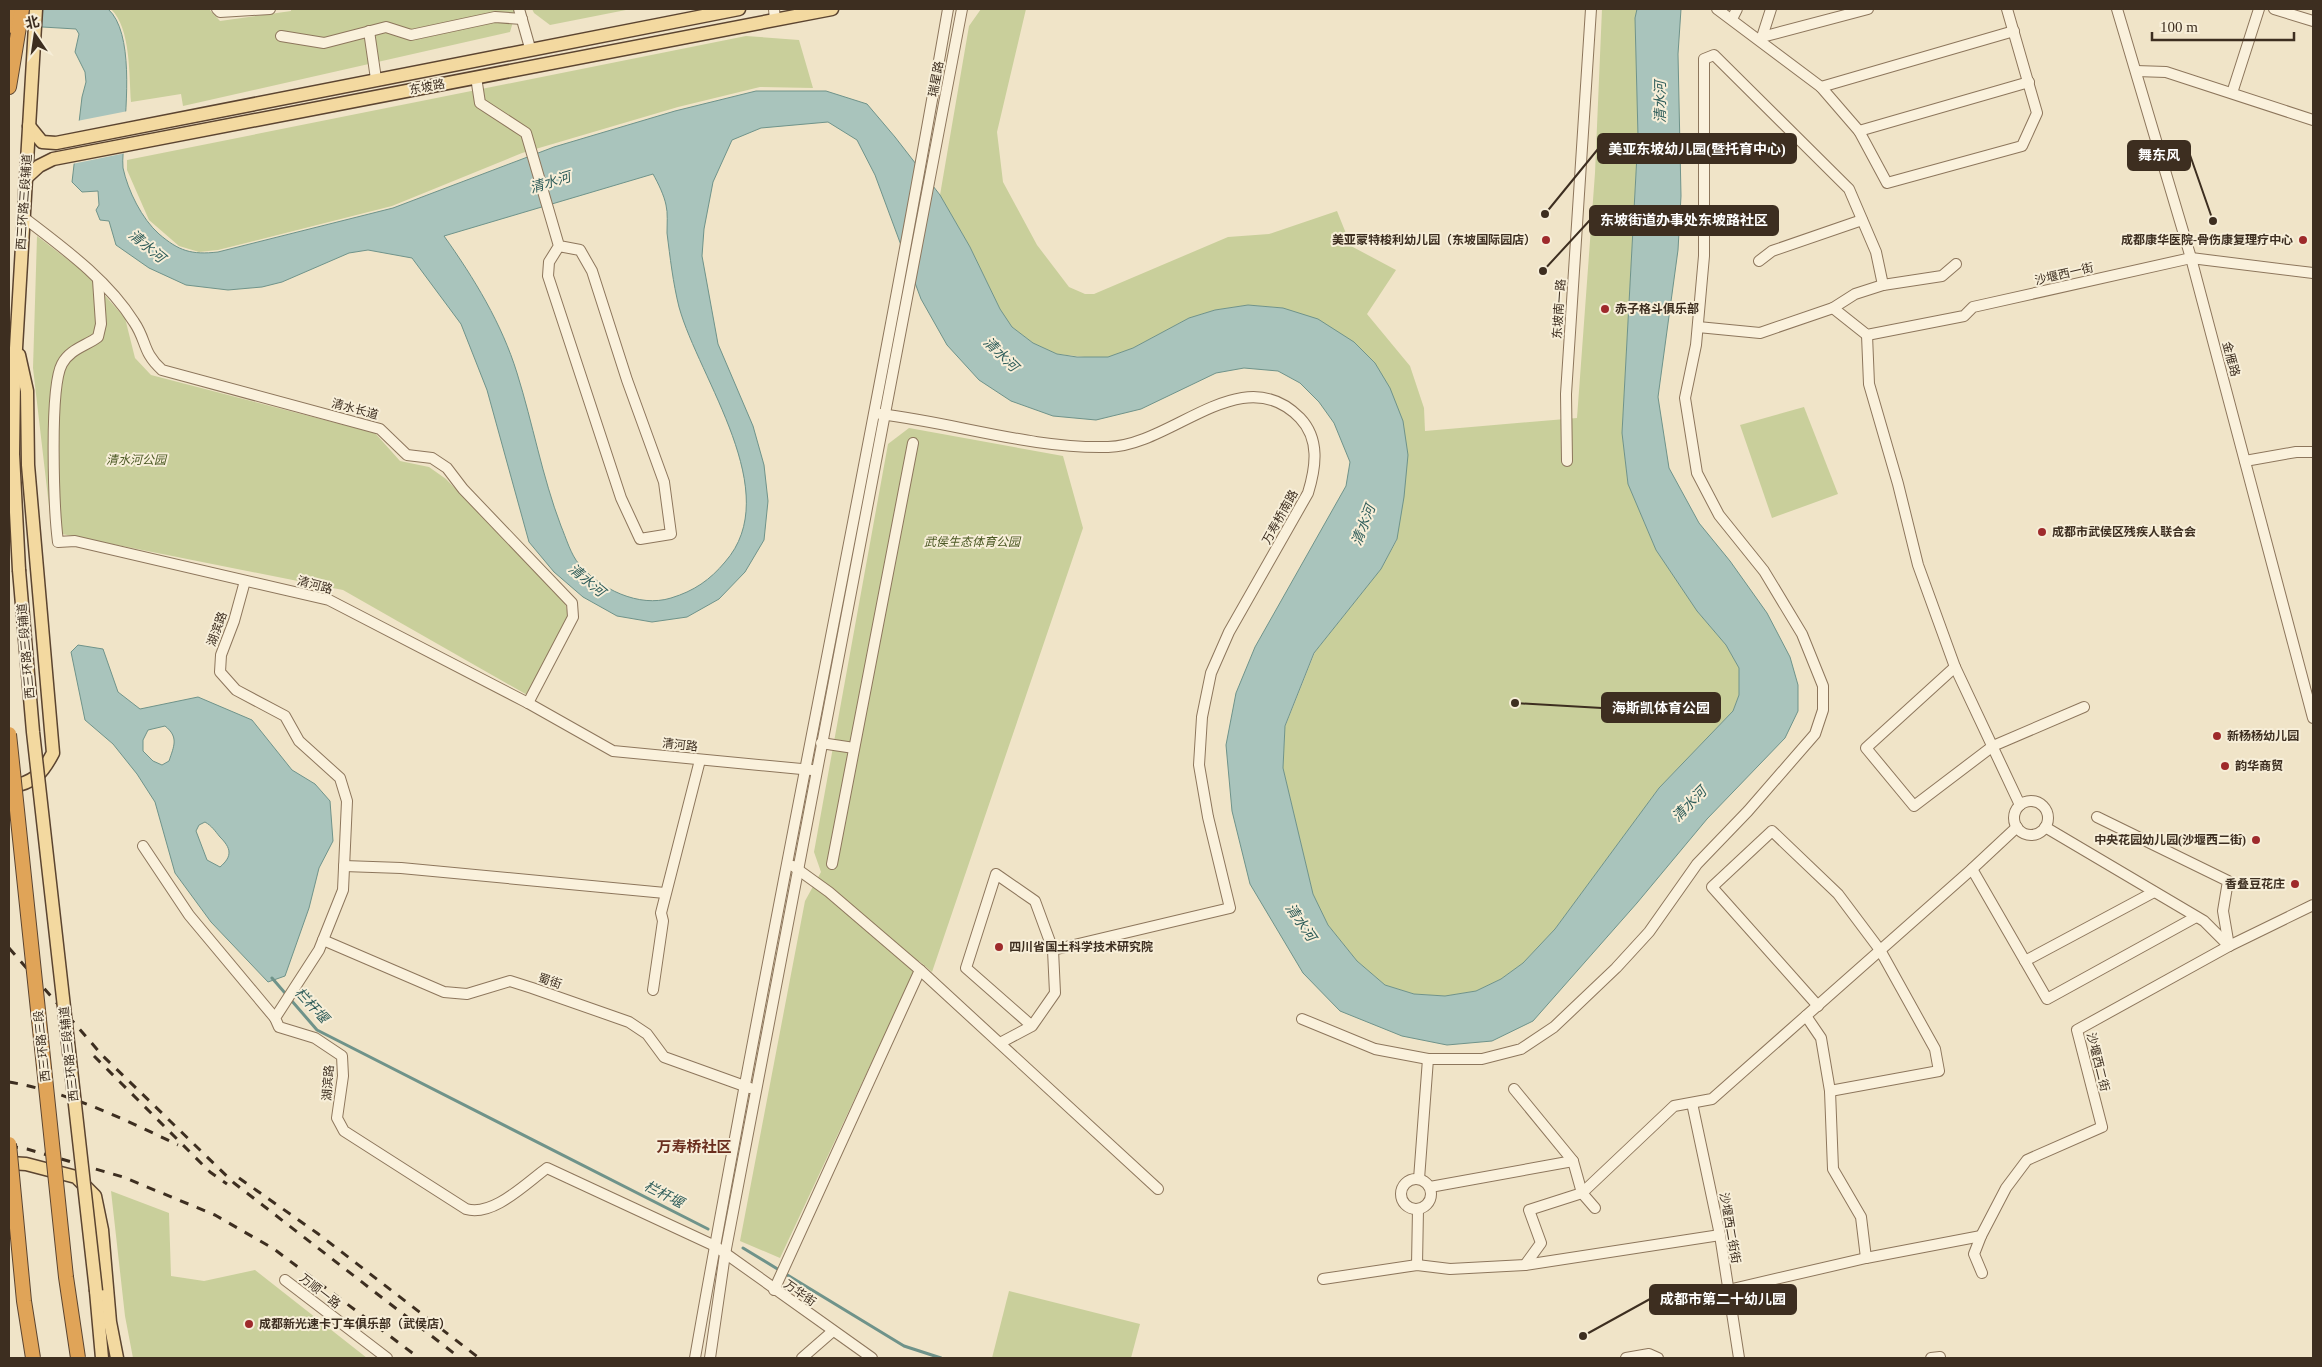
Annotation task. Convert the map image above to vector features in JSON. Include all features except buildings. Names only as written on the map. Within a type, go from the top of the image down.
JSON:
[{"type":"highway","points":[[10,9],[21,29]]},
{"type":"highway","points":[[9,87],[21,29],[22,9]]},
{"type":"highway","name":"西三环路三段","points":[[9,734],[66,1277],[78,1358]]},
{"type":"highway","points":[[9,1144],[24,1301],[33,1358]]},
{"type":"main road","name":"西三环路三段辅道","points":[[36,9],[21,29],[30,126],[16,335],[13,454],[19,570],[34,742],[102,1358]]},
{"type":"main road","name":"东坡路","points":[[56,143],[530,48],[739,9]]},
{"type":"main road","name":"东坡路","points":[[27,177],[39,166],[63,158],[147,140],[476,77],[775,14],[832,9]]},
{"type":"main road","points":[[30,126],[42,142],[56,143],[63,158]]},
{"type":"main road","points":[[9,787],[23,784],[42,773],[53,753],[28,465],[27,391],[16,335]]},
{"type":"main road","points":[[9,1163],[26,1164],[76,1177],[94,1196],[102,1230],[110,1322],[117,1358]]},
{"type":"street","points":[[217,9],[220,12],[270,9]]},
{"type":"street","name":"瑞星路","points":[[879,414],[899,273],[924,149],[948,9]]},
{"type":"street","name":"瑞星路","points":[[879,414],[911,284],[962,9]]},
{"type":"street","name":"东坡南一路","points":[[1567,461],[1566,394],[1591,9]]},
{"type":"street","points":[[1717,9],[1821,87],[1859,132],[1887,183],[2022,146],[2037,113],[2008,9]]},
{"type":"street","points":[[1732,19],[1737,9]]},
{"type":"street","points":[[1771,9],[1762,37],[1868,9]]},
{"type":"street","name":"金雁路","points":[[2117,9],[2191,258],[2313,718]]},
{"type":"street","points":[[2232,94],[2259,9]]},
{"type":"street","points":[[2274,9],[2313,21]]},
{"type":"street","points":[[281,36],[324,43],[386,27],[411,35],[495,13],[520,14],[530,48]]},
{"type":"street","points":[[369,31],[376,79]]},
{"type":"street","points":[[1821,87],[2014,31]]},
{"type":"street","points":[[1302,1019],[1375,1049],[1428,1059],[1482,1059],[1521,1049],[1554,1027],[1616,968],[1649,932],[1697,864],[1761,797],[1814,734],[1823,710],[1823,686],[1802,634],[1764,571],[1719,516],[1697,473],[1685,398],[1698,327],[1704,256],[1704,59],[1714,55],[1848,189],[1876,252],[1883,285]]},
{"type":"street","points":[[2136,71],[2166,72],[2313,120]]},
{"type":"street","points":[[476,77],[480,103],[526,133],[560,246]]},
{"type":"street","points":[[1859,132],[2029,82]]},
{"type":"street","name":"清水长道","points":[[23,217],[70,253],[98,280],[135,322],[150,359],[162,370],[380,429],[407,455],[432,458],[446,468],[463,489],[572,603],[573,617],[528,704]]},
{"type":"street","points":[[1760,261],[1772,251],[1862,220]]},
{"type":"street","points":[[560,246],[580,250],[592,271],[627,380],[664,482],[671,534],[640,539],[621,498],[548,276],[549,262],[560,246]]},
{"type":"street","name":"沙堰西一街","points":[[1867,335],[1964,316],[1973,307],[2191,258],[2313,273]]},
{"type":"street","points":[[1698,327],[1760,333],[1833,308],[1855,294],[1883,285],[1942,276],[1956,264]]},
{"type":"street","name":"清河路","points":[[98,280],[102,324],[98,336],[74,350],[62,364],[55,400],[55,518],[58,542],[75,541],[329,600],[528,704],[613,751],[816,771]]},
{"type":"street","points":[[1833,308],[1867,335],[1869,384],[1898,484],[1918,565],[1955,667],[2020,805]]},
{"type":"street","name":"万寿桥南路","points":[[879,414],[1068,447],[1111,448],[1148,439],[1225,400],[1247,396],[1273,400],[1294,412],[1308,427],[1316,468],[1308,493],[1229,632],[1211,673],[1202,717],[1198,765],[1208,817],[1230,908],[1053,950]]},
{"type":"street","points":[[710,1358],[725,1254],[822,743],[879,414]]},
{"type":"street","points":[[695,1358],[744,1087],[805,769],[879,414]]},
{"type":"street","points":[[832,864],[913,443]]},
{"type":"street","points":[[2245,461],[2296,452],[2313,452]]},
{"type":"street","name":"湖滨路","points":[[244,581],[234,621],[221,655],[220,672],[236,690],[285,716],[299,741],[340,778],[347,801],[343,890],[319,950],[275,1018],[279,1027],[315,1038],[342,1056],[343,1076],[337,1118],[344,1131],[466,1209],[474,1212],[491,1209],[547,1168],[715,1246]]},
{"type":"street","points":[[1955,667],[1866,748],[1914,806],[1993,746],[2084,706]]},
{"type":"street","points":[[822,743],[854,748]]},
{"type":"street","points":[[652,990],[663,921],[660,913],[700,760]]},
{"type":"street","points":[[2034,801],[2042,805],[2048,813],[2045,827],[2038,833],[2029,834],[2017,827],[2014,818],[2020,805],[2034,801]]},
{"type":"street","points":[[2098,817],[2228,881],[2223,911],[2229,946]]},
{"type":"street","points":[[1525,1265],[1541,1243],[1529,1210],[1582,1193],[1674,1106],[1712,1099],[2017,827]]},
{"type":"street","points":[[2045,827],[2204,921],[2229,946]]},
{"type":"street","points":[[1818,1006],[1712,887],[1772,831],[1838,894],[1880,950],[1935,1049],[1939,1070],[1830,1091]]},
{"type":"street","points":[[143,846],[189,915],[275,1018]]},
{"type":"street","points":[[787,864],[798,867],[920,970],[1158,1189]]},
{"type":"street","points":[[344,866],[401,868],[665,893]]},
{"type":"street","points":[[1972,869],[2048,999],[2196,917]]},
{"type":"street","points":[[1000,1044],[1032,1026],[1055,993],[1053,950],[1035,901],[996,874],[966,968],[1032,1026]]},
{"type":"street","points":[[2026,961],[2154,892]]},
{"type":"street","name":"沙堰西二街","points":[[1982,1273],[1974,1254],[1981,1236],[2006,1188],[2028,1160],[2102,1127],[2077,1030],[2229,946],[2313,905]]},
{"type":"street","name":"蜀街","points":[[323,940],[444,992],[467,994],[510,981],[532,988],[629,1022],[647,1034],[664,1057],[756,1090]]},
{"type":"street","points":[[774,1290],[920,970]]},
{"type":"street","points":[[1806,1016],[1821,1038],[1830,1091],[1833,1169],[1861,1217],[1866,1258]]},
{"type":"street","points":[[1418,1179],[1428,1059]]},
{"type":"street","points":[[1514,1089],[1573,1161],[1582,1193],[1595,1208]]},
{"type":"street","name":"沙堰西二街街","points":[[1692,1103],[1720,1235],[1738,1358]]},
{"type":"street","points":[[1418,1179],[1430,1187],[1573,1161]]},
{"type":"street","points":[[1418,1179],[1405,1183],[1400,1196],[1404,1204],[1418,1209]]},
{"type":"street","points":[[1418,1209],[1429,1201],[1430,1187]]},
{"type":"street","points":[[1417,1265],[1418,1209]]},
{"type":"street","points":[[1323,1279],[1417,1265],[1450,1269],[1525,1265],[1720,1235]]},
{"type":"street","points":[[1728,1290],[1866,1258],[1981,1236]]},
{"type":"street","name":"万华街","points":[[715,1246],[774,1290],[872,1358]]},
{"type":"street","name":"万顺一路","points":[[285,1280],[387,1358]]},
{"type":"street","points":[[802,1358],[833,1331]]},
{"type":"street","points":[[1626,1358],[1649,1354],[1658,1358]]},
{"type":"green space","points":[[111,9],[209,9],[220,21],[291,11],[291,9],[514,9],[515,15],[510,32],[183,106],[181,94],[131,102],[126,40],[118,17]]},
{"type":"green space","points":[[532,9],[631,9],[550,25],[534,13]]},
{"type":"green space","points":[[981,9],[1026,9],[997,132],[1003,182],[1037,245],[1069,287],[1085,294],[1094,294],[1228,237],[1269,234],[1337,211],[1351,246],[1396,270],[1367,314],[1410,366],[1424,408],[1425,431],[1577,418],[1595,173],[1602,9],[1637,9],[1635,18],[1638,136],[1622,433],[1628,484],[1656,550],[1697,611],[1726,645],[1739,668],[1739,695],[1733,711],[1659,788],[1555,929],[1523,963],[1501,979],[1476,991],[1445,996],[1414,994],[1385,985],[1357,961],[1328,925],[1313,894],[1283,768],[1285,727],[1315,652],[1381,569],[1397,540],[1283,308],[1248,305],[1215,310],[1189,318],[1133,348],[1108,357],[1094,358],[1057,354],[1033,343],[1012,327],[1000,309],[970,247],[940,195],[969,26]]},
{"type":"green space","points":[[746,36],[799,40],[813,88],[760,87],[678,107],[522,153],[392,206],[218,250],[199,252],[179,246],[149,220],[127,170],[127,160]]},
{"type":"green space","name":"清水河公园","points":[[37,236],[84,272],[125,318],[135,358],[151,375],[375,433],[400,461],[429,467],[446,479],[565,603],[569,617],[529,696],[343,590],[52,532],[33,368]]},
{"type":"green space","points":[[1804,407],[1838,494],[1772,518],[1740,425]]},
{"type":"green space","name":"武侯生态体育公园","points":[[909,428],[1063,456],[1083,528],[932,972],[919,961],[780,1258],[740,1241],[805,901],[821,872],[814,852],[888,444]]},
{"type":"green space","points":[[111,1191],[169,1213],[171,1276],[204,1281],[255,1270],[367,1358],[133,1358],[125,1316]]},
{"type":"green space","points":[[1009,1291],[1140,1324],[1131,1358],[992,1358]]},
{"type":"water","name":"清水河","points":[[9,9],[108,9],[116,20],[122,34],[125,51],[127,89],[123,168],[125,177],[136,204],[153,228],[179,248],[193,252],[218,252],[393,208],[554,147],[675,111],[756,91],[826,91],[867,104],[895,137],[940,195],[970,247],[1000,309],[1012,327],[1033,343],[1057,354],[1077,357],[1108,357],[1133,348],[1189,318],[1215,310],[1248,305],[1283,308],[1318,319],[1354,342],[1375,363],[1390,388],[1403,421],[1408,455],[1397,539],[1381,569],[1314,653],[1285,726],[1283,768],[1313,894],[1328,925],[1357,961],[1385,985],[1414,994],[1445,996],[1476,991],[1501,979],[1523,963],[1555,929],[1659,788],[1733,711],[1739,695],[1739,668],[1726,645],[1697,611],[1656,550],[1628,484],[1622,433],[1638,136],[1635,18],[1637,9],[1681,9],[1678,54],[1681,196],[1678,250],[1658,397],[1669,468],[1699,523],[1730,561],[1767,613],[1790,657],[1798,685],[1798,711],[1785,738],[1707,819],[1637,903],[1533,1021],[1492,1041],[1447,1045],[1402,1036],[1340,1011],[1303,973],[1250,884],[1232,811],[1226,745],[1236,693],[1255,647],[1346,486],[1350,462],[1334,423],[1319,402],[1300,383],[1278,371],[1244,368],[1216,373],[1141,409],[1096,420],[1053,416],[1011,401],[979,380],[947,345],[921,299],[875,175],[857,140],[828,122],[761,128],[732,140],[713,182],[704,229],[702,256],[718,344],[753,426],[764,465],[768,501],[764,540],[745,572],[719,599],[687,617],[652,622],[617,616],[583,597],[554,572],[529,542],[487,390],[461,324],[412,258],[368,250],[349,253],[282,282],[262,287],[228,290],[186,285],[149,268],[116,245],[109,221],[100,220],[96,210],[99,205],[98,191],[82,192],[72,182],[82,97],[86,82],[85,72],[75,52],[79,34],[76,29],[9,25]],"holes":[[[653,174],[667,208],[668,242],[679,307],[689,336],[732,436],[743,470],[746,503],[741,534],[725,562],[713,574],[701,584],[679,595],[659,600],[646,600],[633,598],[609,588],[588,573],[574,556],[548,488],[523,392],[511,355],[486,302],[444,236]]]},
{"type":"water","points":[[78,645],[103,649],[118,692],[140,709],[198,697],[252,720],[292,770],[315,784],[330,801],[333,841],[319,868],[309,908],[285,976],[268,982],[211,922],[175,873],[155,802],[137,774],[113,744],[85,720],[71,652]],"holes":[[[165,726],[172,734],[174,742],[169,761],[162,765],[153,761],[143,751],[143,740],[148,730]],[[205,822],[210,825],[228,848],[229,856],[220,867],[207,860],[196,831],[199,825]]]},
{"type":"pier","points":[[128,111],[126,153],[72,164],[77,121]]},
{"type":"waterway","name":"栏杆堰","points":[[272,978],[317,1030],[708,1229]]},
{"type":"waterway","name":"栏杆堰","points":[[743,1248],[904,1346],[941,1358]]},
{"type":"railway","points":[[9,948],[102,1055],[234,1183],[460,1358]]},
{"type":"railway","points":[[94,1056],[210,1172],[227,1184]]},
{"type":"railway","points":[[9,1082],[74,1099],[178,1145]]},
{"type":"railway","points":[[9,1146],[27,1149],[123,1177],[215,1215],[274,1249],[419,1358]]},
{"type":"railway","points":[[239,1178],[317,1233],[479,1358]]},
{"type":"place","name":"美亚东坡幼儿园(暨托育中心)","points":[[1545,214]]},
{"type":"place","name":"舞东风","points":[[2213,221]]},
{"type":"place","name":"美亚蒙特梭利幼儿园（东坡国际园店）","points":[[1546,240]]},
{"type":"place","name":"成都康华医院-骨伤康复理疗中心","points":[[2303,240]]},
{"type":"place","name":"东坡街道办事处东坡路社区","points":[[1543,271]]},
{"type":"place","name":"赤子格斗俱乐部","points":[[1605,309]]},
{"type":"place","name":"成都市武侯区残疾人联合会","points":[[2042,532]]},
{"type":"place","name":"海斯凯体育公园","points":[[1515,703]]},
{"type":"place","name":"新杨杨幼儿园","points":[[2217,736]]},
{"type":"place","name":"韵华商贸","points":[[2225,766]]},
{"type":"place","name":"中央花园幼儿园(沙堰西二街)","points":[[2256,840]]},
{"type":"place","name":"香叠豆花庄","points":[[2295,884]]},
{"type":"place","name":"四川省国土科学技术研究院","points":[[999,947]]},
{"type":"place","name":"成都新光速卡丁车俱乐部（武侯店）","points":[[249,1324]]},
{"type":"place","name":"成都市第二十幼儿园","points":[[1583,1336]]},
{"type":"district","name":"万寿桥社区","points":[[694,1147]]}]
